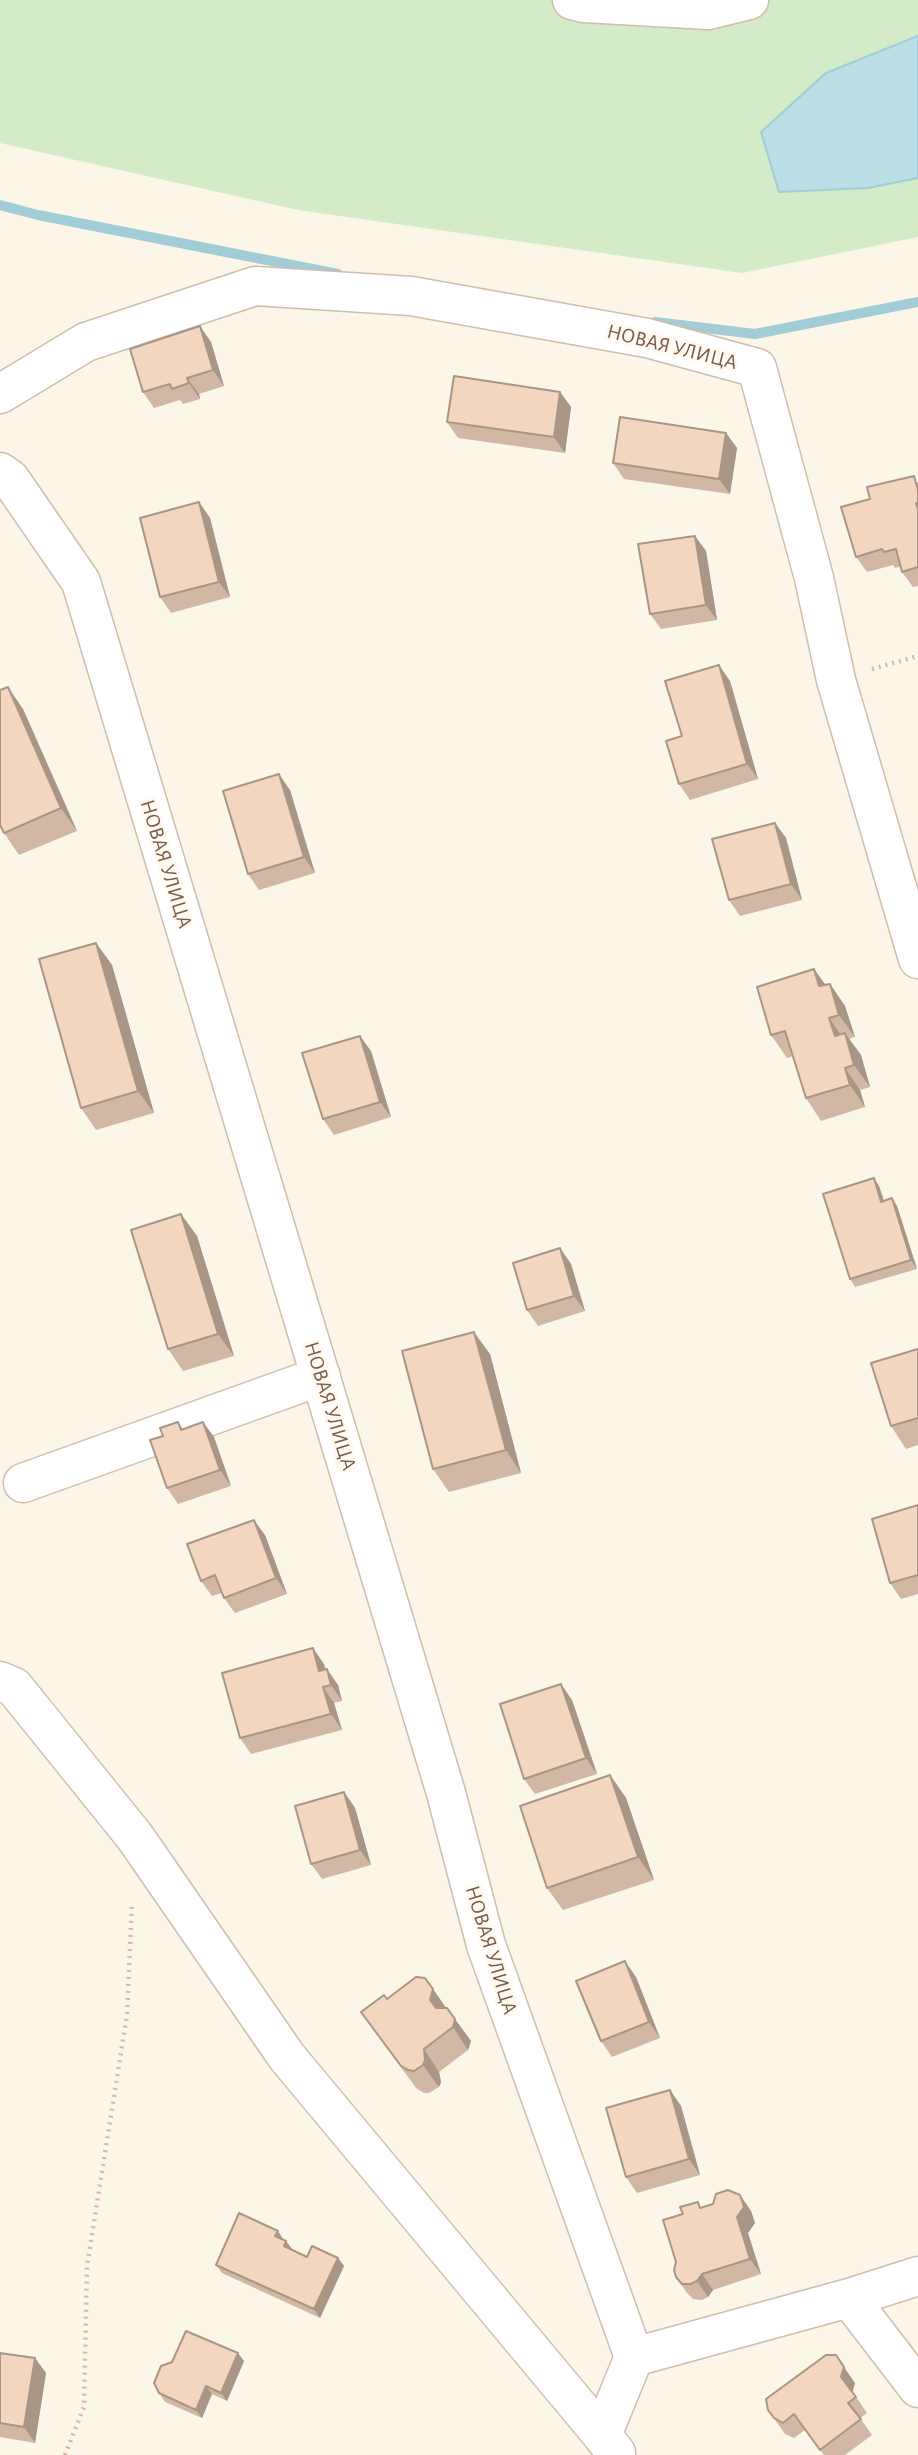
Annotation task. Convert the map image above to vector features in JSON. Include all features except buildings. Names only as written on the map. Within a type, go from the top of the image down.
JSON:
[{"type":"street","points":[[572,0],[584,3],[708,10],[749,0]]},
{"type":"street","name":"НОВАЯ УЛИЦА","points":[[0,394],[86,342],[255,286],[411,296],[647,338],[757,368],[814,578],[836,680],[918,959]]},
{"type":"street","name":"НОВАЯ УЛИЦА","points":[[0,472],[10,479],[81,582],[446,1794],[486,1945],[634,2357]]},
{"type":"street","points":[[23,1483],[321,1376]]},
{"type":"street","points":[[0,1681],[14,1687],[135,1838],[287,2056],[610,2445]]},
{"type":"street","points":[[610,2445],[634,2357],[849,2298],[918,2276]]},
{"type":"street","points":[[849,2298],[918,2388]]},
{"type":"path","points":[[836,680],[918,656]]},
{"type":"path","points":[[65,2455],[84,2407],[87,2266],[127,2015],[135,1838]]},
{"type":"green space","points":[[0,0],[918,0],[918,36],[826,73],[868,188],[918,178],[918,237],[742,273],[298,210],[0,143]]},
{"type":"water","points":[[918,36],[918,178],[868,188],[779,192],[761,132],[826,73]]},
{"type":"waterway","points":[[0,205],[38,215],[338,274]]},
{"type":"waterway","points":[[655,322],[755,334],[918,302]]}]
